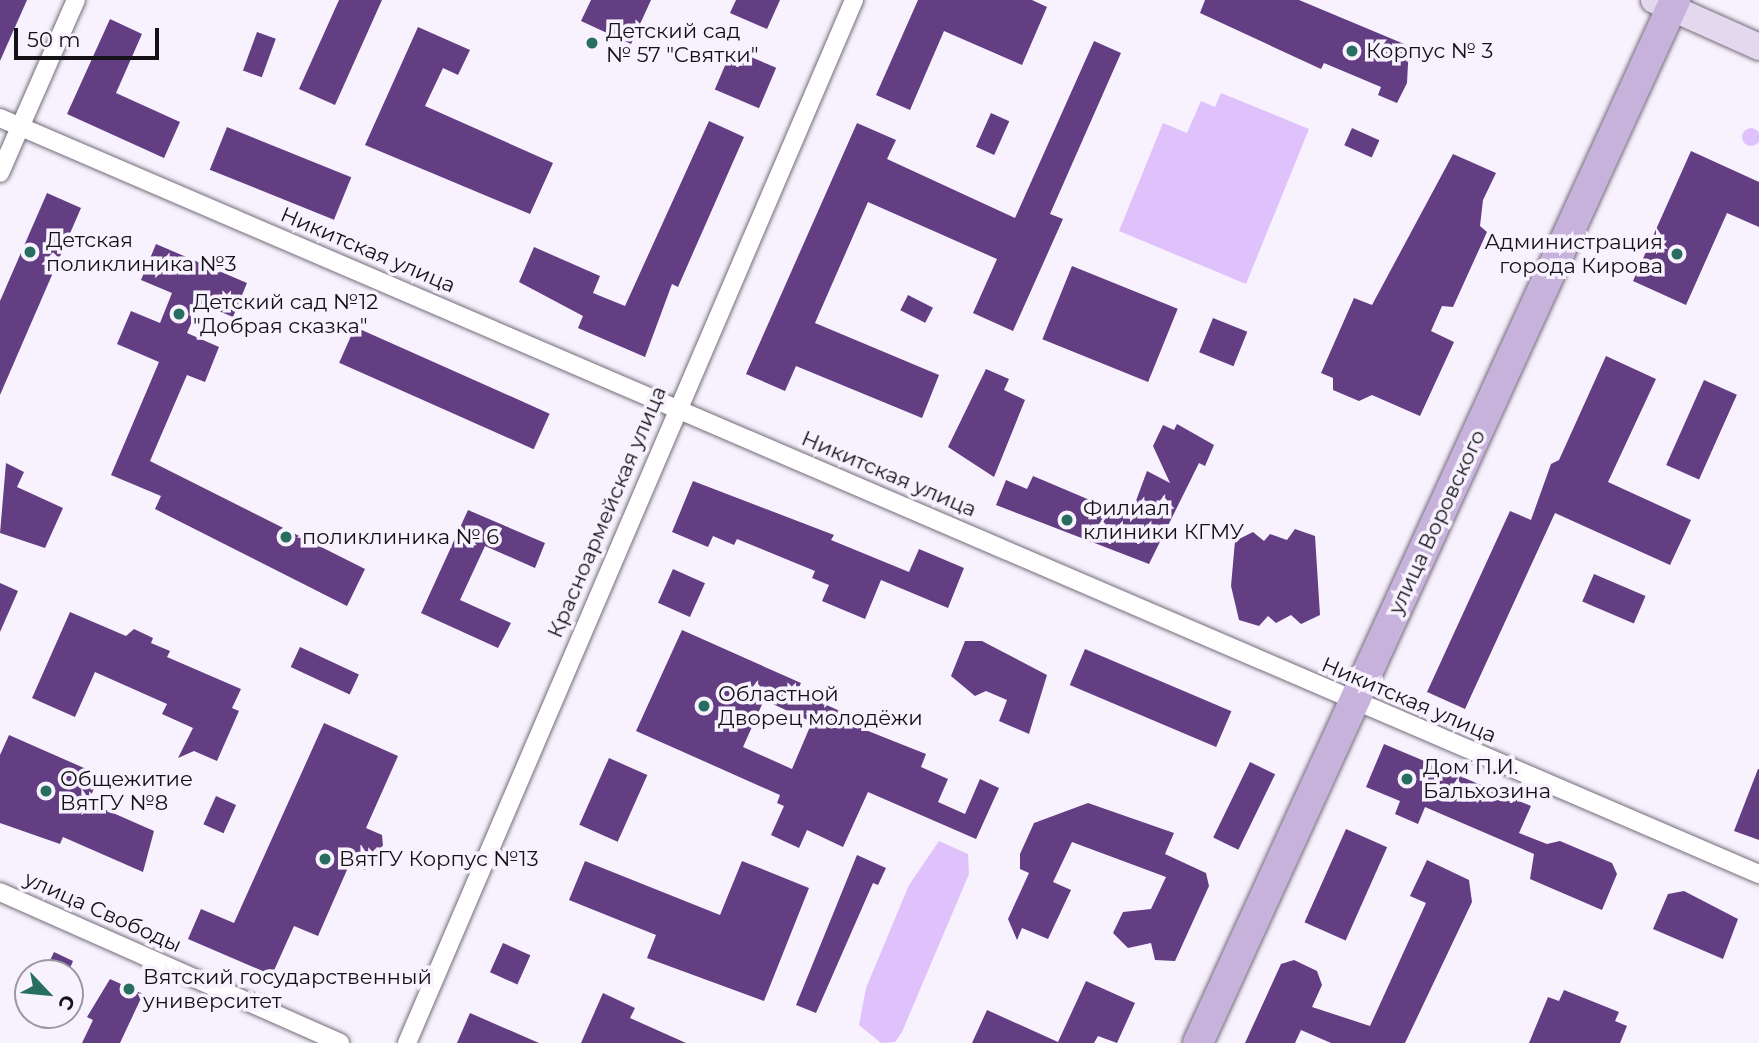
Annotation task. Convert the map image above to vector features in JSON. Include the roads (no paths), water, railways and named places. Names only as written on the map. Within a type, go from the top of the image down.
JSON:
[{"type":"main road","points":[[1667,2],[1759,47]]},
{"type":"main road","name":"улица Воровского","points":[[1198,1043],[1355,702],[1667,2]]},
{"type":"street","points":[[0,173],[76,0]]},
{"type":"street","name":"Красноармейская улица","points":[[407,1043],[675,407],[853,0]]},
{"type":"street","name":"Никитская улица","points":[[0,118],[1759,874]]},
{"type":"street","name":"улица Свободы","points":[[0,892],[340,1043]]},
{"type":"place","name":"Детский сад № 57 \"Святки\"","points":[[592,43]]},
{"type":"place","name":"Корпус № 3","points":[[1352,51]]},
{"type":"place","name":"Детская поликлиника №3","points":[[30,252]]},
{"type":"place","name":"Администрация города Кирова","points":[[1677,254]]},
{"type":"place","name":"Детский сад №12 \"Добрая сказка\"","points":[[179,314]]},
{"type":"place","name":"Филиал клиники КГМУ","points":[[1067,520]]},
{"type":"place","name":"поликлиника № 6","points":[[286,537]]},
{"type":"place","name":"Областной Дворец молодёжи","points":[[704,706]]},
{"type":"place","name":"Дом П.И. Бальхозина","points":[[1407,779]]},
{"type":"place","name":"Общежитие ВятГУ №8","points":[[46,791]]},
{"type":"place","name":"ВятГУ Корпус №13","points":[[325,859]]},
{"type":"place","name":"Вятский государственный университет","points":[[129,989]]}]
